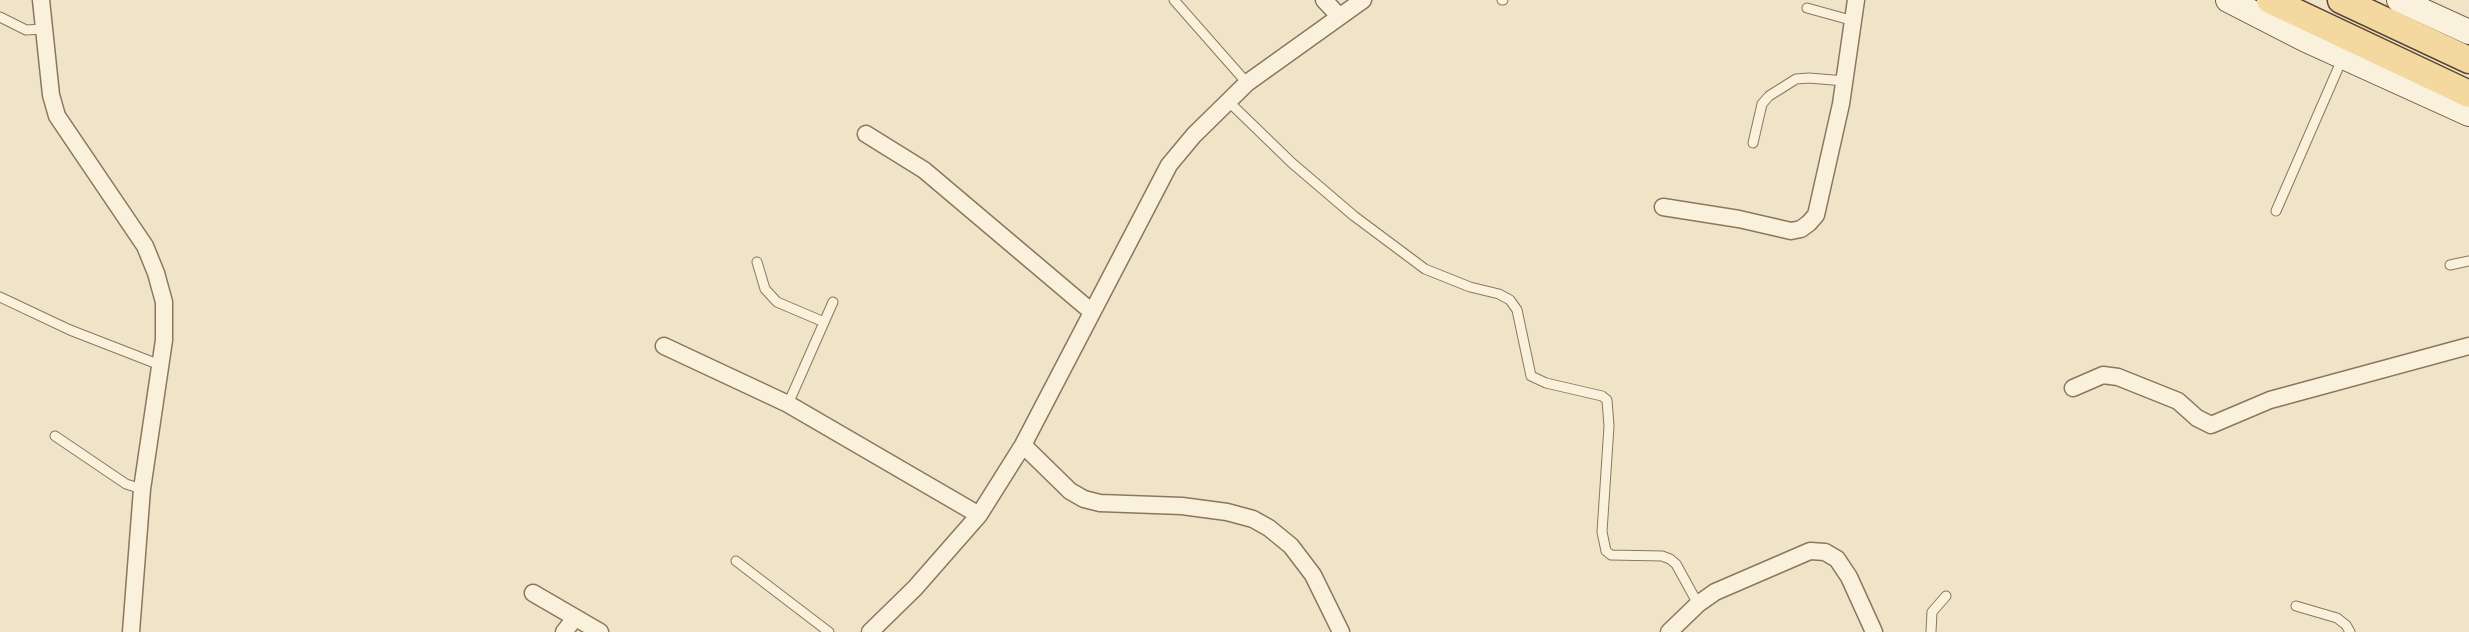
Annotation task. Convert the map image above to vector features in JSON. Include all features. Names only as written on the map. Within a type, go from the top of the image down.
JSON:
[{"type":"main road","points":[[2228,0],[2343,57],[2469,114]]},
{"type":"main road","points":[[2270,0],[2469,94]]},
{"type":"main road","points":[[2341,0],[2469,60]]},
{"type":"main road","points":[[2399,0],[2426,6],[2469,32]]},
{"type":"street","points":[[41,0],[51,96],[57,116],[145,246],[156,272],[164,302],[164,340],[142,489],[131,632]]},
{"type":"street","points":[[1324,0],[1339,16]]},
{"type":"street","points":[[870,632],[915,588],[979,515],[1023,445],[1170,165],[1194,135],[1247,83],[1363,0]]},
{"type":"street","points":[[1663,207],[1734,218],[1769,228],[1791,231],[1801,229],[1816,215],[1845,81],[1856,0]]},
{"type":"street","points":[[866,134],[924,170],[1092,312]]},
{"type":"street","points":[[664,346],[788,404],[979,515]]},
{"type":"street","points":[[2073,388],[2103,375],[2118,377],[2178,400],[2197,418],[2211,425],[2270,400],[2469,346]]},
{"type":"street","points":[[1023,445],[1070,490],[1084,500],[1100,504],[1182,506],[1227,512],[1253,519],[1269,528],[1291,546],[1312,575],[1341,632]]},
{"type":"street","points":[[1669,632],[1698,604],[1723,588],[1810,551],[1825,552],[1837,559],[1849,577],[1874,632]]},
{"type":"street","points":[[533,593],[600,632]]},
{"type":"street","points":[[564,632],[575,618]]},
{"type":"lane","points":[[1174,0],[1247,83]]},
{"type":"lane","points":[[1807,8],[1854,21]]},
{"type":"lane","points":[[0,17],[26,30],[44,29]]},
{"type":"lane","points":[[2276,211],[2343,57]]},
{"type":"lane","points":[[1753,143],[1762,104],[1768,96],[1796,79],[1810,78],[1845,81]]},
{"type":"lane","points":[[1228,101],[1292,162],[1354,216],[1425,269],[1470,287],[1499,294],[1510,300],[1517,310],[1531,376],[1546,383],[1602,396],[1607,400],[1609,406],[1609,426],[1602,532],[1606,551],[1611,555],[1662,556],[1670,559],[1676,564],[1698,604]]},
{"type":"lane","points":[[2450,265],[2469,261]]},
{"type":"lane","points":[[756,262],[765,289],[777,302],[824,322]]},
{"type":"lane","points":[[0,297],[70,330],[160,365]]},
{"type":"lane","points":[[788,404],[833,302]]},
{"type":"lane","points":[[55,436],[126,484],[142,489]]},
{"type":"lane","points":[[736,561],[829,632]]},
{"type":"lane","points":[[1931,632],[1932,612],[1946,596]]},
{"type":"lane","points":[[2296,606],[2337,618],[2346,625],[2350,632]]}]
